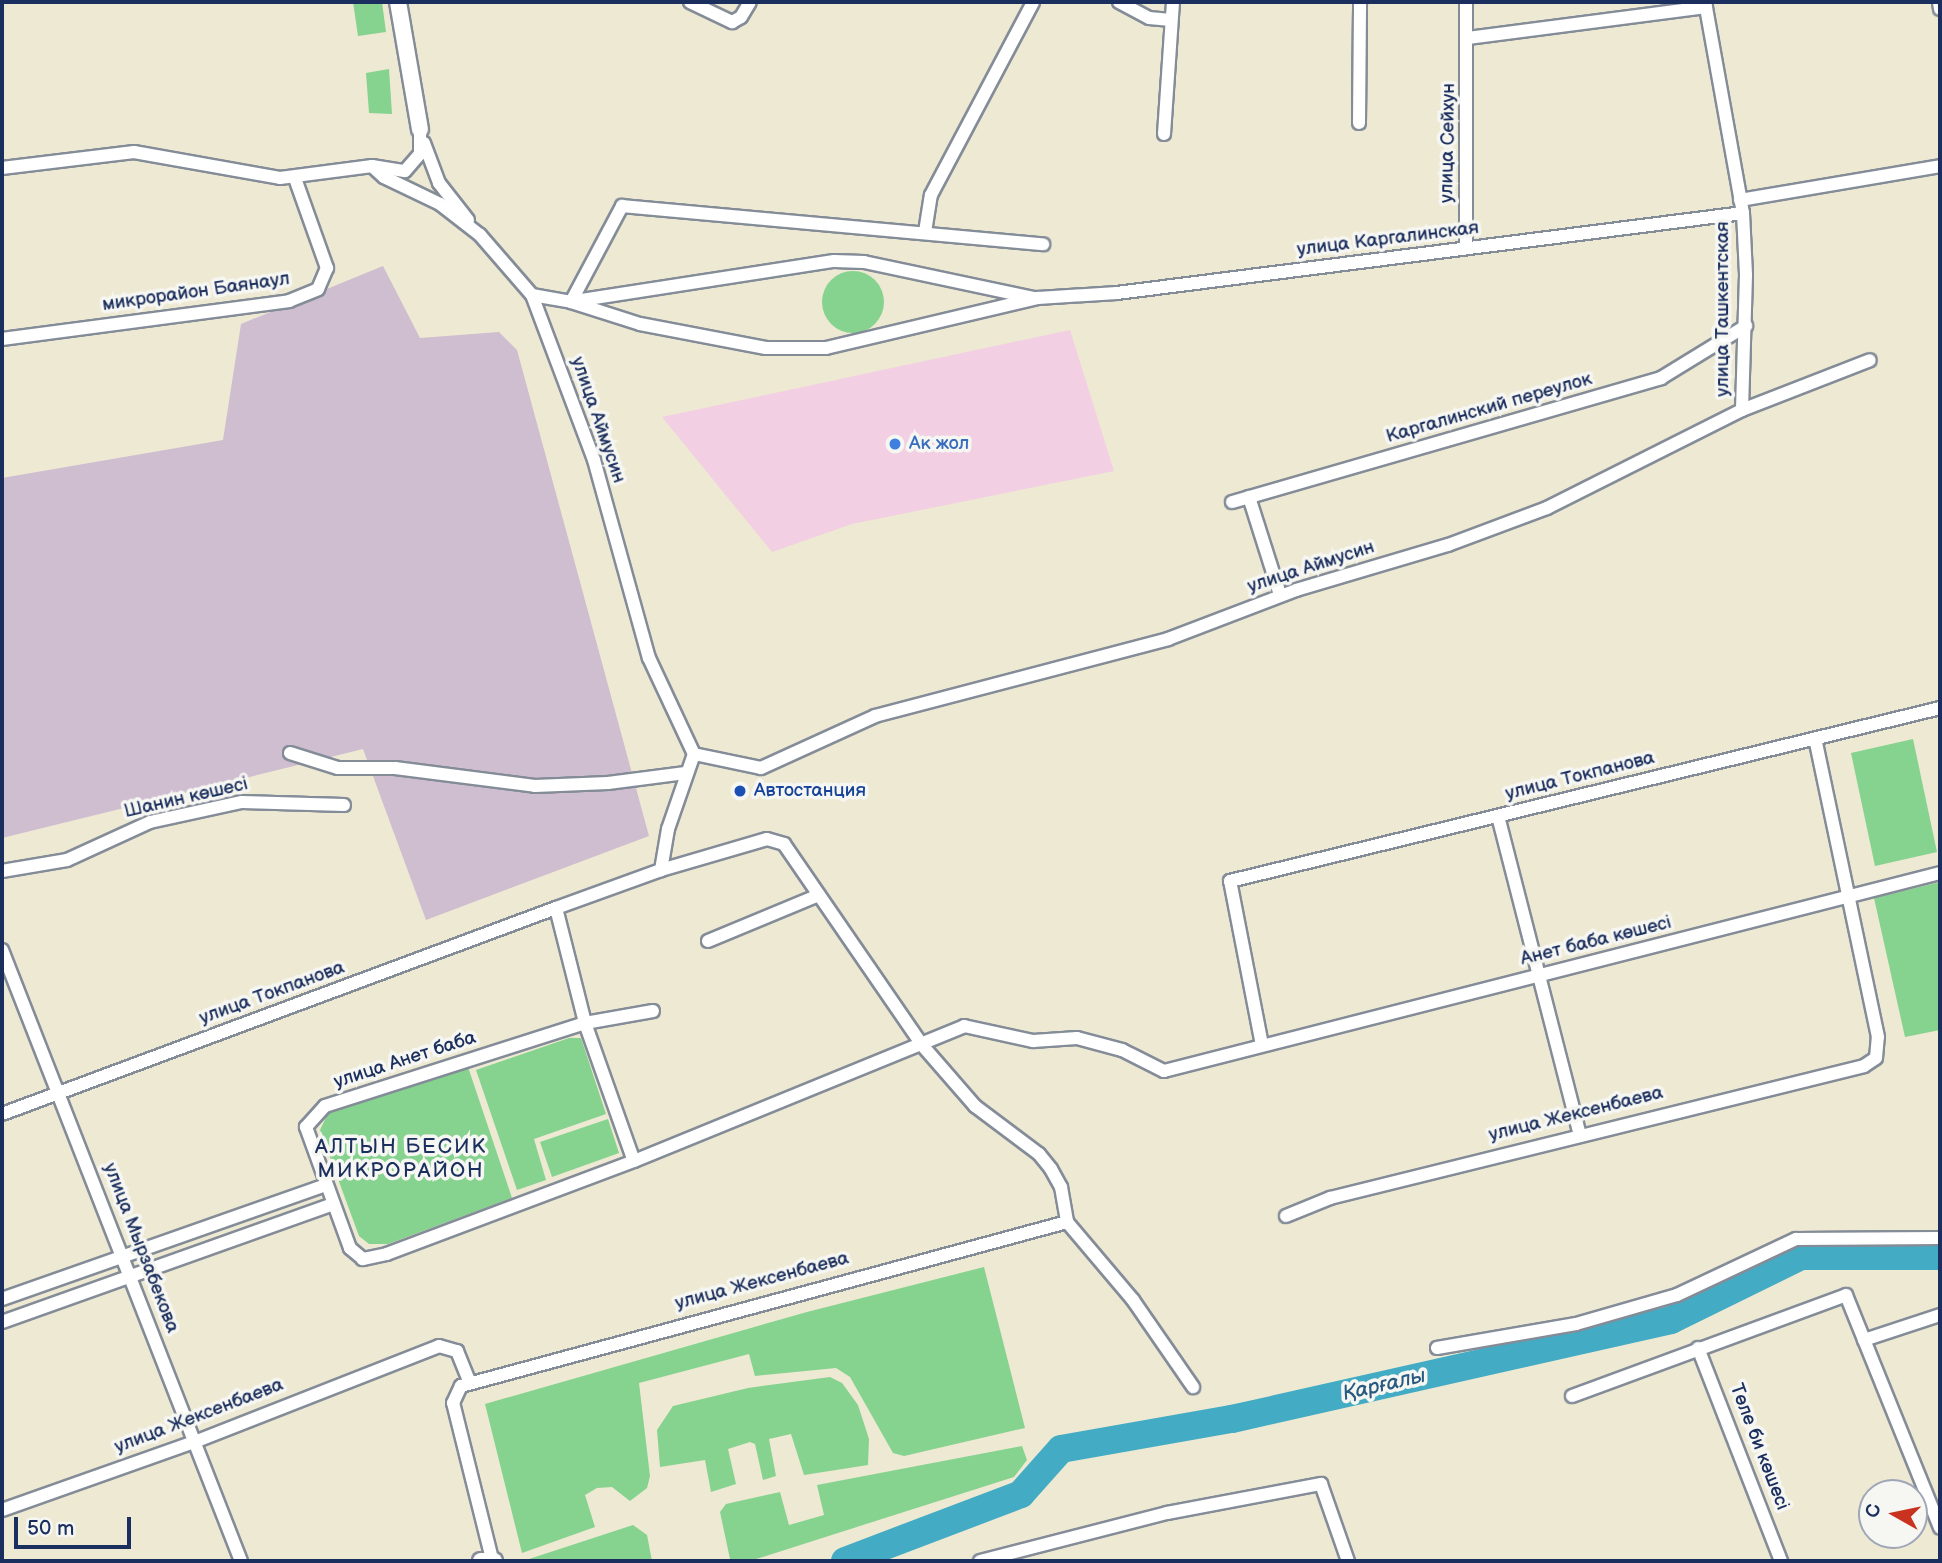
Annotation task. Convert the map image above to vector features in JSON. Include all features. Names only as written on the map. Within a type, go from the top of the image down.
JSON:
[{"type":"street","points":[[398,2],[420,129],[439,183],[480,235]]},
{"type":"street","points":[[690,2],[732,22],[741,17],[750,2]]},
{"type":"street","points":[[925,232],[931,195],[1033,2]]},
{"type":"street","points":[[1119,2],[1149,18],[1171,20]]},
{"type":"street","points":[[1164,134],[1173,2]]},
{"type":"street","points":[[1359,123],[1360,2]]},
{"type":"street","name":"улица Сейхун","points":[[1466,2],[1466,248]]},
{"type":"street","points":[[1939,2],[1940,9]]},
{"type":"street","points":[[1468,38],[1706,4]]},
{"type":"street","name":"улица Ташкентская","points":[[1706,4],[1724,126],[1741,206],[1746,326],[1742,410]]},
{"type":"street","points":[[3,167],[134,152],[295,178],[372,166],[405,171],[419,154],[420,129]]},
{"type":"street","name":"улица Аймусин","points":[[372,166],[384,177],[440,204],[480,235],[532,295],[594,460],[649,658],[694,754],[761,768],[875,716],[1168,639],[1280,595],[1448,545],[1547,508],[1742,410],[1870,360]]},
{"type":"street","name":"улица Каргалинская","points":[[1038,299],[1117,293],[1466,248],[1741,206],[1940,166]]},
{"type":"street","name":"микрорайон Баянаул","points":[[2,339],[289,301],[318,289],[327,268],[295,178]]},
{"type":"street","points":[[571,302],[622,206],[1043,244]]},
{"type":"street","points":[[571,302],[834,261],[864,262],[1038,299]]},
{"type":"street","points":[[532,295],[571,302],[640,324],[766,348],[826,348],[1038,299]]},
{"type":"street","name":"Каргалинский переулок","points":[[1232,502],[1661,378],[1746,326]]},
{"type":"street","points":[[1249,497],[1280,595]]},
{"type":"street","name":"улица Токпанова","points":[[1262,1045],[1230,881],[1940,708]]},
{"type":"street","points":[[1815,739],[1851,896]]},
{"type":"street","points":[[290,753],[338,768],[395,768],[535,786],[607,783],[685,773]]},
{"type":"street","points":[[661,870],[685,773],[694,754]]},
{"type":"street","name":"Шанин көшесі","points":[[2,871],[67,860],[150,822],[242,802],[344,805]]},
{"type":"street","points":[[1498,816],[1542,974],[1580,1135]]},
{"type":"street","name":"улица Токпанова","points":[[2,1114],[558,915],[661,870],[776,840],[784,844],[819,895]]},
{"type":"street","name":"Анет баба көшесі","points":[[922,1045],[964,1026],[1033,1041],[1077,1038],[1122,1050],[1164,1071],[1940,873]]},
{"type":"street","points":[[708,941],[819,895],[922,1045],[975,1105],[1038,1154],[1051,1169],[1061,1187],[1067,1222],[1133,1300],[1193,1387]]},
{"type":"street","name":"улица Жексенбаева","points":[[1286,1216],[1331,1198],[1864,1066],[1876,1058],[1880,1046],[1851,896]]},
{"type":"street","points":[[558,915],[585,1023],[632,1154]]},
{"type":"street","name":"улица Мырзабекова","points":[[2,950],[197,1441],[241,1561]]},
{"type":"street","points":[[585,1023],[653,1011]]},
{"type":"street","name":"улица Анет баба","points":[[585,1023],[320,1108],[308,1121],[305,1134],[353,1253],[369,1259],[632,1154],[922,1045]]},
{"type":"street","points":[[2,1298],[325,1185]]},
{"type":"street","points":[[2,1322],[332,1204]]},
{"type":"street","name":"улица Жексенбаева","points":[[2,1510],[197,1441],[439,1346],[457,1351],[469,1381],[1067,1222]]},
{"type":"street","points":[[1437,1348],[1576,1324],[1677,1296],[1796,1240],[1940,1238]]},
{"type":"street","points":[[1572,1396],[1846,1295],[1940,1528]]},
{"type":"street","points":[[1864,1340],[1940,1315]]},
{"type":"street","name":"Төле би көшесі","points":[[1698,1348],[1781,1561]]},
{"type":"street","points":[[469,1381],[457,1388],[453,1403],[489,1560]]},
{"type":"street","points":[[980,1561],[1001,1558],[1167,1513],[1321,1484],[1348,1561]]},
{"type":"shaded area","points":[[383,266],[420,338],[499,332],[517,350],[649,836],[426,920],[363,749],[2,838],[2,478],[223,440],[241,324]]},
{"type":"shaded area","name":"Ак жол","points":[[1070,330],[1114,471],[852,524],[772,552],[662,417]]},
{"type":"green space","points":[[353,2],[382,2],[386,32],[358,36]]},
{"type":"green space","points":[[389,69],[392,114],[369,113],[366,73]]},
{"type":"green space","points":[[847,271],[859,271],[875,280],[882,290],[882,314],[875,324],[859,333],[847,333],[836,328],[827,319],[822,308],[822,296],[827,285],[836,276]]},
{"type":"green space","points":[[1913,739],[1937,852],[1875,866],[1851,753]]},
{"type":"green space","points":[[1940,882],[1940,1030],[1905,1037],[1874,898]]},
{"type":"green space","points":[[569,1038],[581,1038],[606,1114],[534,1139],[546,1180],[517,1190],[476,1070]]},
{"type":"green space","points":[[467,1064],[512,1198],[388,1244],[369,1244],[359,1236],[320,1130],[332,1105]]},
{"type":"green space","points":[[608,1119],[619,1153],[552,1177],[540,1142]]},
{"type":"green space","points":[[984,1267],[1025,1428],[904,1456],[893,1453],[850,1377],[836,1368],[755,1376],[749,1354],[639,1383],[650,1476],[647,1488],[630,1501],[612,1487],[597,1488],[585,1495],[595,1527],[522,1553],[485,1404],[807,1312]]},
{"type":"green space","points":[[830,1377],[842,1383],[858,1405],[869,1439],[868,1465],[804,1475],[791,1434],[769,1439],[776,1476],[763,1480],[755,1444],[750,1442],[728,1449],[736,1484],[711,1492],[705,1460],[660,1467],[657,1430],[673,1406],[748,1388]]},
{"type":"green space","points":[[1022,1446],[1027,1460],[1014,1477],[753,1560],[730,1559],[720,1512],[726,1504],[780,1492],[789,1525],[824,1515],[817,1485]]},
{"type":"green space","points":[[633,1525],[647,1535],[652,1561],[523,1561]]},
{"type":"waterway","name":"Қарғалы","points":[[845,1561],[1021,1494],[1061,1449],[1232,1419],[1671,1320],[1801,1256],[1940,1256]]},
{"type":"place","name":"Ак жол","points":[[895,444]]},
{"type":"place","name":"Автостанция","points":[[740,791]]},
{"type":"district","name":"АЛТЫН БЕСИК МИКРОРАЙОН","points":[[401,1159]]}]
